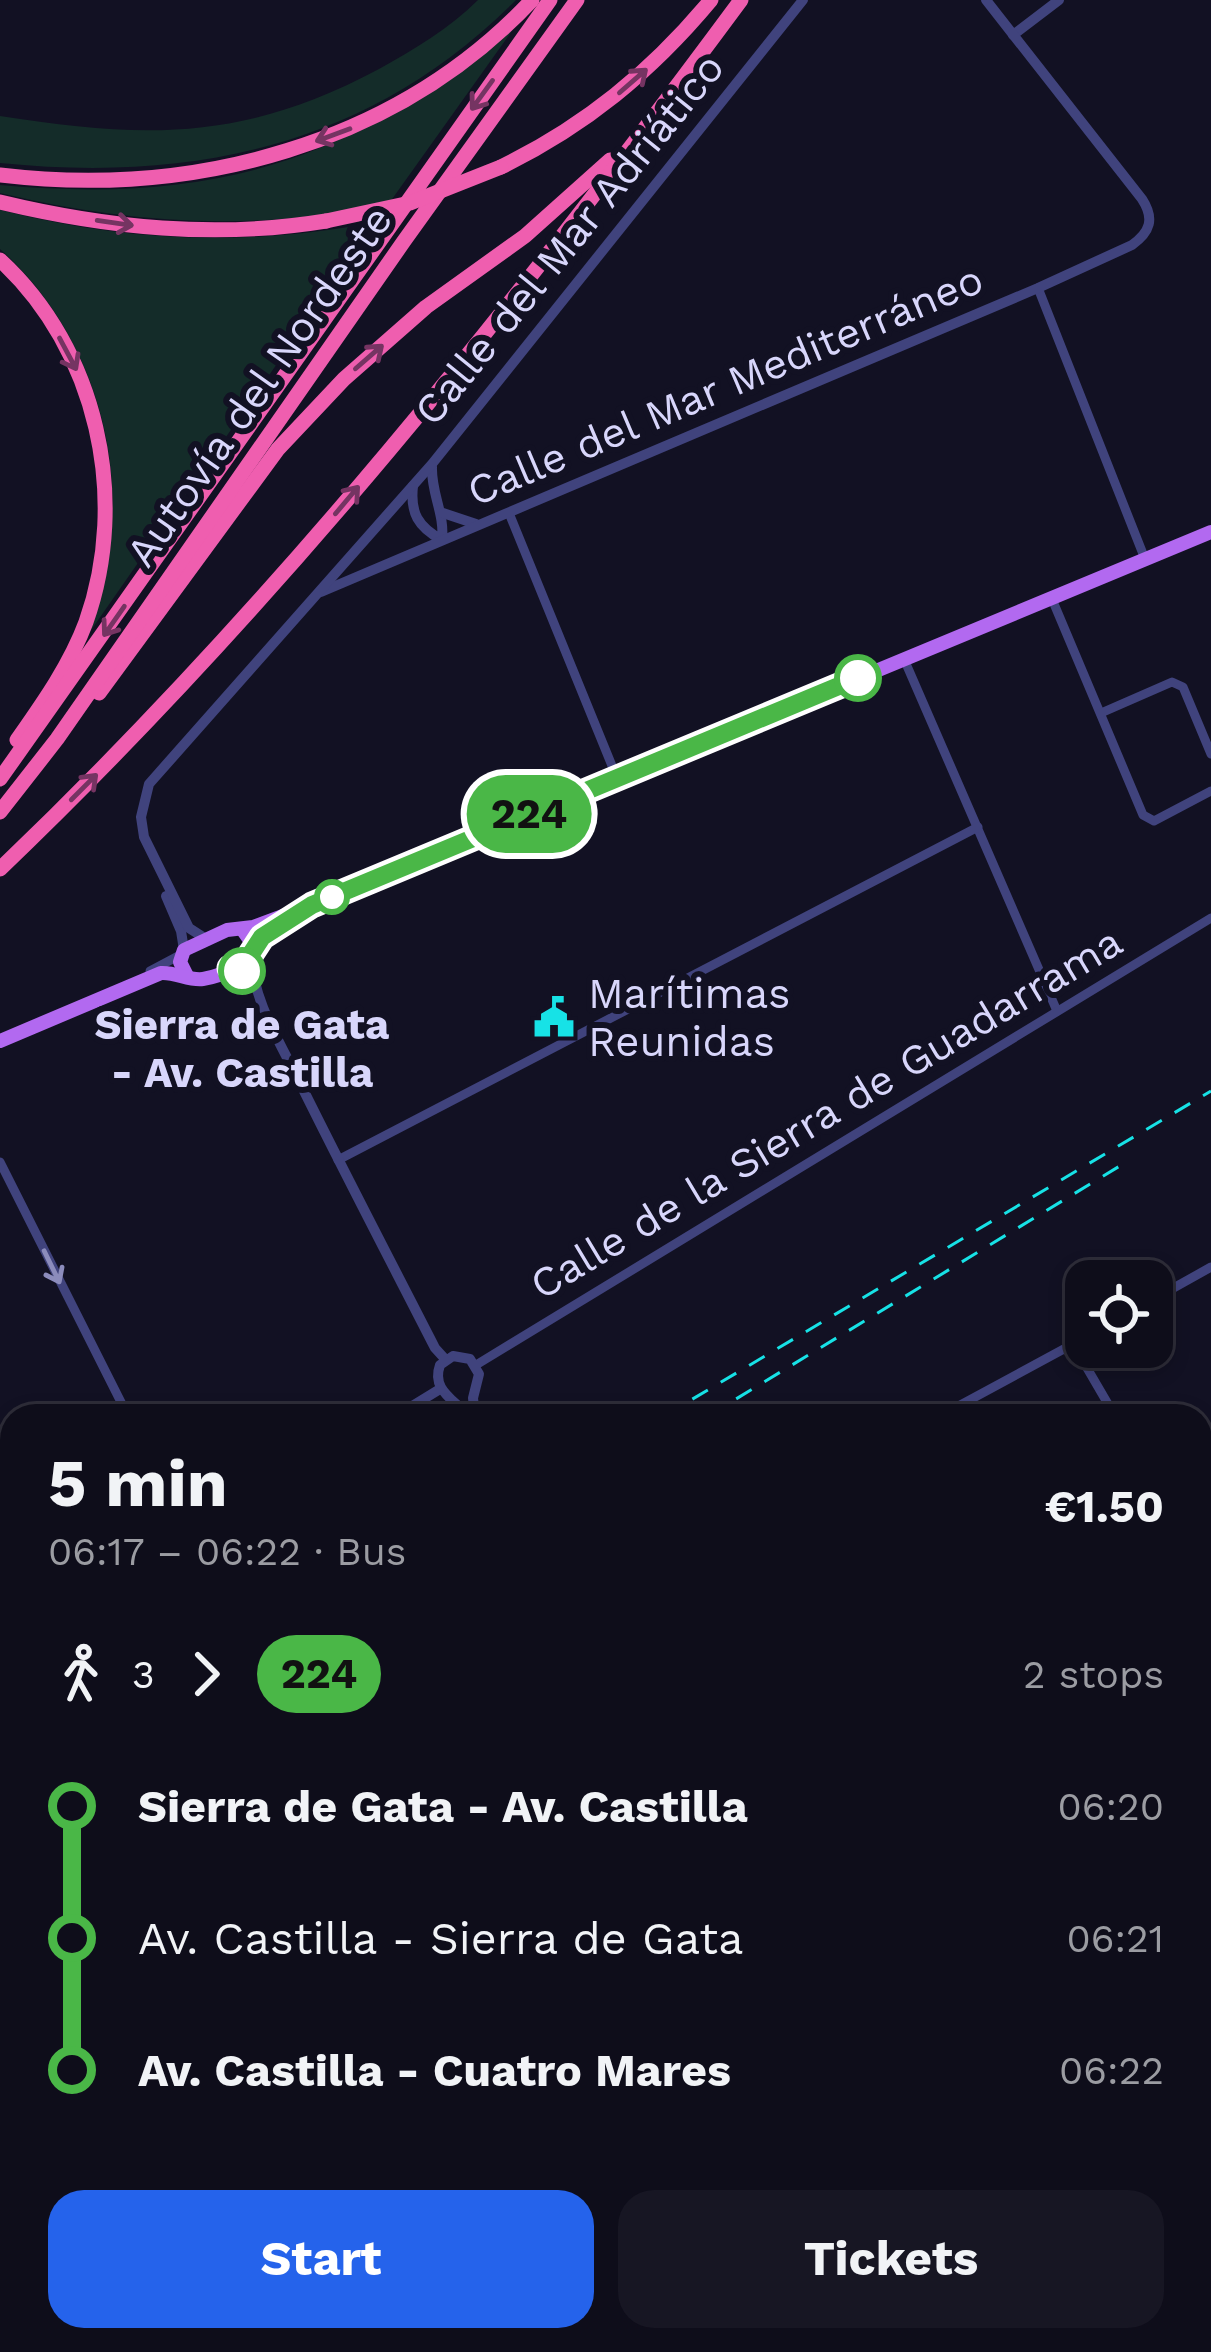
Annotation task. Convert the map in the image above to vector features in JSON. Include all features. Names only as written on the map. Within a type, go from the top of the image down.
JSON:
[{"type":"highway","points":[[0,176],[93,184],[140,182],[268,157],[344,132],[391,108],[477,50],[532,0]]},
{"type":"highway","name":"Autovía del Nordeste","points":[[0,778],[550,0]]},
{"type":"highway","name":"Autovía del Nordeste","points":[[0,812],[57,740],[577,0]]},
{"type":"highway","points":[[0,202],[76,218],[196,232],[265,231],[410,202],[557,140],[646,71],[711,0]]},
{"type":"highway","points":[[0,869],[164,708],[252,613],[461,362],[741,0]]},
{"type":"highway","points":[[57,740],[111,680],[278,449],[344,379],[426,307],[525,236],[654,117]]},
{"type":"highway","points":[[0,260],[37,299],[85,387],[106,498],[101,566],[86,620],[48,695],[0,764]]},
{"type":"main road","points":[[187,976],[180,962],[183,952],[206,939],[312,905],[1211,532]]},
{"type":"main road","points":[[0,1037],[161,973],[204,979],[230,968],[312,905]]},
{"type":"main road","points":[[242,928],[253,950]]},
{"type":"street","name":"Calle del Mar Adriático","points":[[206,939],[188,928],[144,837],[141,817],[149,784],[432,464],[803,0]]},
{"type":"street","points":[[986,0],[1013,35],[1059,0]]},
{"type":"street","name":"Calle del Mar Mediterráneo","points":[[318,593],[1132,245],[1149,226],[1149,209],[1013,35]]},
{"type":"street","points":[[1038,288],[1145,559]]},
{"type":"street","name":"Calle del Mar Adriático","points":[[432,464],[442,540]]},
{"type":"street","name":"Calle del Mar Adriático","points":[[413,485],[415,517],[420,526],[442,540]]},
{"type":"street","points":[[442,513],[479,525]]},
{"type":"street","points":[[508,513],[617,778]]},
{"type":"street","points":[[1052,599],[1143,814],[1154,821],[1211,791]]},
{"type":"street","points":[[904,659],[1058,1011]]},
{"type":"street","points":[[1101,713],[1172,682],[1183,687],[1211,754]]},
{"type":"street","points":[[338,1160],[978,826]]},
{"type":"street","name":"Calle del Mar Adriático","points":[[162,875],[182,931],[183,952]]},
{"type":"street","name":"Calle de la Sierra de Guadarrama","points":[[476,1365],[1211,918]]},
{"type":"street","points":[[253,950],[254,980],[338,1160],[445,1360]]},
{"type":"street","points":[[0,1037],[183,952]]},
{"type":"street","points":[[230,968],[254,980]]},
{"type":"street","points":[[0,1162],[122,1404]]},
{"type":"street","points":[[1173,1288],[1211,1267]]},
{"type":"street","points":[[962,1404],[1065,1349]]},
{"type":"street","points":[[459,1404],[440,1389],[437,1372],[445,1360],[462,1356],[476,1365],[479,1374],[473,1404]]},
{"type":"street","points":[[1087,1368],[1108,1404]]},
{"type":"street","points":[[416,1404],[440,1389]]},
{"type":"street","points":[[452,1398],[474,1391]]},
{"type":"green space","points":[[478,0],[516,0],[461,49],[402,89],[342,120],[278,143],[212,158],[144,166],[0,163],[0,116],[149,130],[239,122],[330,93],[379,69],[443,29]]},
{"type":"green space","points":[[512,31],[390,202],[292,218],[195,221],[98,212],[0,193],[0,185],[146,188],[273,165],[333,143],[392,113]]},
{"type":"green space","points":[[0,210],[94,229],[187,237],[280,235],[376,222],[80,646],[104,569],[112,516],[105,431],[77,350],[30,279],[0,249]]},
{"type":"railway","points":[[684,1404],[1211,1091]]},
{"type":"railway","points":[[728,1404],[1128,1161]]},
{"type":"bus line","name":"224","points":[[242,971],[230,968],[247,960],[262,937],[312,905],[858,678]]},
{"type":"place","name":"Sierra de Gata - Av. Castilla","points":[[242,971]]},
{"type":"place","name":"Marítimas Reunidas","points":[[554,1017]]}]
